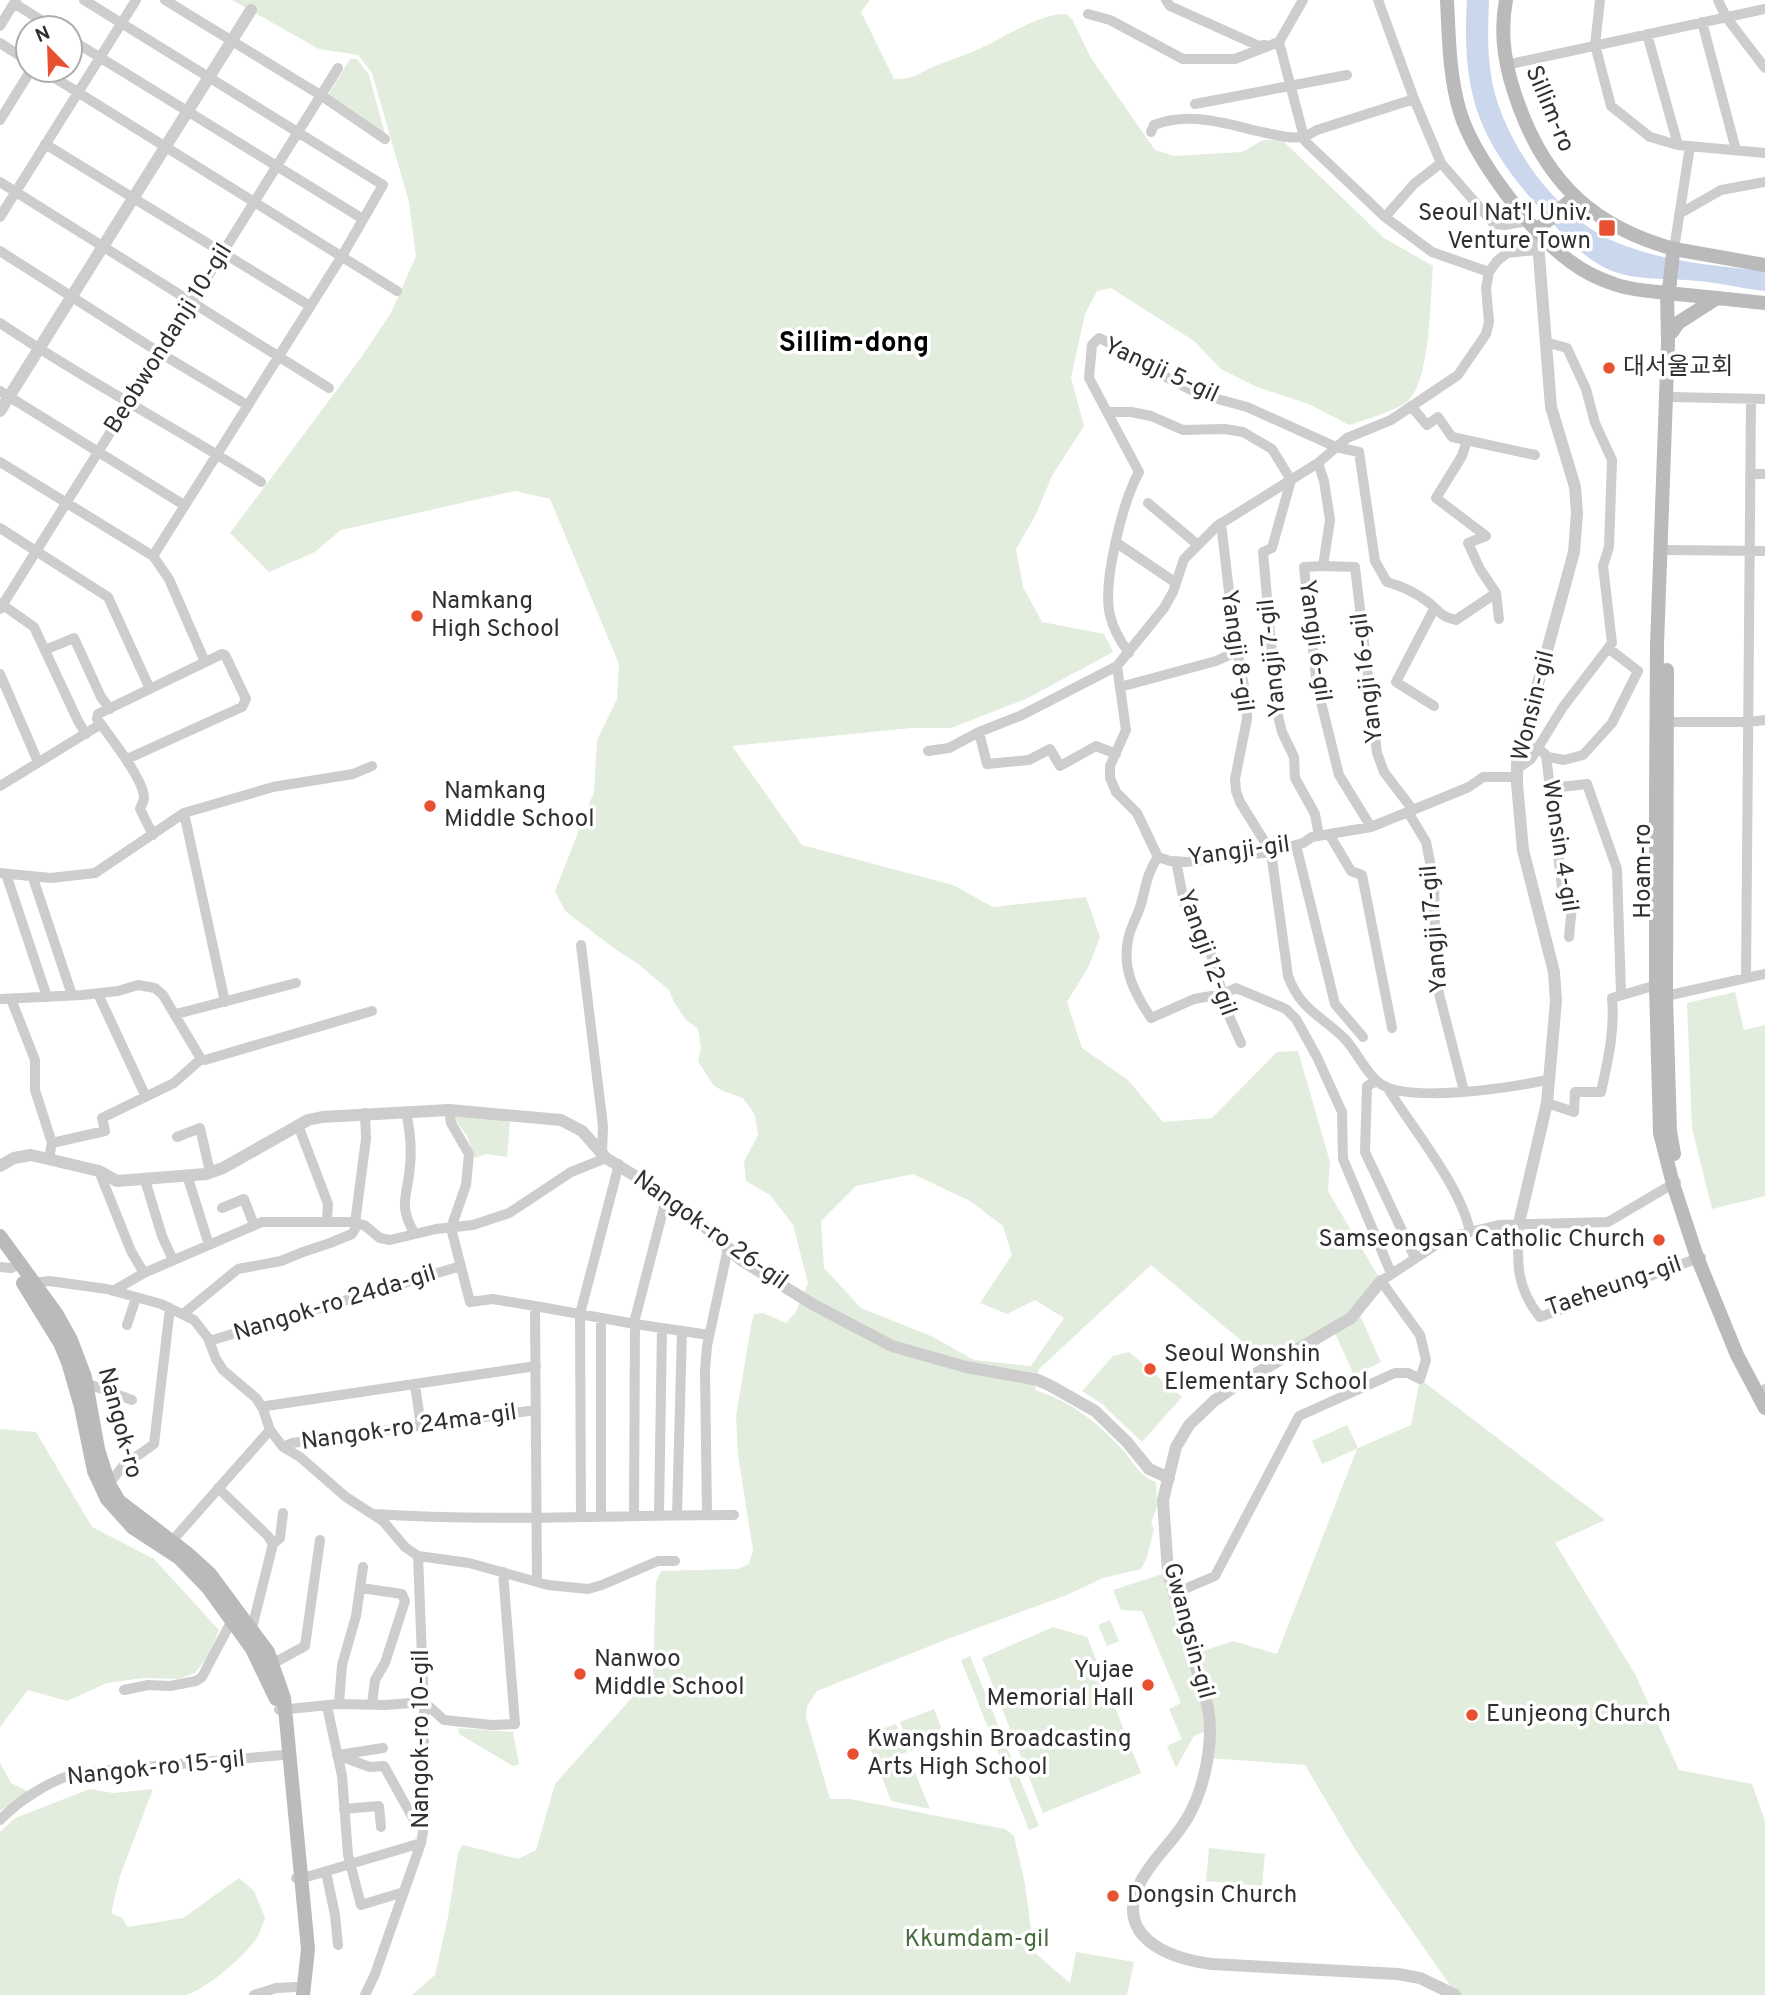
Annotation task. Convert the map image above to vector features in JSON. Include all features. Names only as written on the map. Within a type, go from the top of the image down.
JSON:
[{"type":"main road","points":[[1447,0],[1452,70],[1460,114],[1474,147],[1496,180],[1533,225],[1569,261],[1613,284],[1643,290],[1670,288],[1717,298],[1765,303]]},
{"type":"main road","name":"Sillim-ro","points":[[1506,0],[1503,40],[1513,90],[1537,148],[1552,173],[1574,197],[1590,211],[1614,225],[1674,251],[1765,265]]},
{"type":"main road","points":[[1533,225],[1574,197]]},
{"type":"main road","points":[[1663,988],[1657,645],[1670,288],[1674,251]]},
{"type":"main road","points":[[1643,290],[1660,308],[1670,332]]},
{"type":"main road","points":[[1670,332],[1678,323],[1717,298]]},
{"type":"main road","name":"Hoam-ro","points":[[1670,332],[1663,988],[1670,1131],[1676,1182],[1699,1257],[1765,1391]]},
{"type":"main road","name":"Nangok-ro","points":[[0,1236],[10,1266]]},
{"type":"main road","name":"Nangok-ro","points":[[0,1250],[71,1340],[86,1383],[98,1449],[108,1484],[119,1501],[187,1553],[209,1574],[268,1652],[284,1698],[282,1710],[286,1807],[298,1877]]},
{"type":"main road","points":[[1699,1257],[1737,1355],[1765,1408]]},
{"type":"main road","name":"Nangok-ro","points":[[30,1286],[68,1362],[94,1471],[107,1499],[133,1528],[179,1558],[208,1588],[252,1649],[282,1710],[298,1877],[301,1993]]},
{"type":"street","points":[[84,0],[383,185],[342,256],[153,556]]},
{"type":"street","points":[[0,216],[135,0]]},
{"type":"street","points":[[165,0],[322,96],[385,139]]},
{"type":"street","points":[[1166,0],[1170,6],[1259,46],[1279,43]]},
{"type":"street","points":[[1088,14],[1132,31],[1183,59],[1235,60],[1279,43],[1303,0]]},
{"type":"street","points":[[1378,0],[1414,99],[1441,163],[1494,223],[1533,225]]},
{"type":"street","points":[[1600,0],[1595,45],[1611,106],[1650,137],[1678,145],[1765,153]]},
{"type":"street","points":[[1718,0],[1726,17],[1765,69]]},
{"type":"street","points":[[0,26],[15,1],[33,14]]},
{"type":"street","points":[[0,411],[5,394],[39,349],[253,5]]},
{"type":"street","points":[[1506,65],[1765,9]]},
{"type":"street","points":[[1702,22],[1736,150]]},
{"type":"street","points":[[1647,34],[1678,145]]},
{"type":"street","points":[[1279,43],[1305,141],[1385,217],[1432,252],[1489,272]]},
{"type":"street","points":[[84,48],[363,219]]},
{"type":"street","name":"Beobwondanji 10-gil","points":[[1,606],[338,68]]},
{"type":"street","points":[[1195,104],[1347,75]]},
{"type":"street","points":[[0,121],[22,84]]},
{"type":"street","points":[[65,84],[397,291]]},
{"type":"street","points":[[1151,132],[1154,125],[1171,119],[1192,118],[1280,136],[1304,137],[1317,130],[1414,99]]},
{"type":"street","points":[[45,144],[310,306]]},
{"type":"street","points":[[1674,251],[1690,146]]},
{"type":"street","points":[[1385,217],[1414,184],[1441,163]]},
{"type":"street","points":[[1679,214],[1721,190],[1765,181]]},
{"type":"street","points":[[0,182],[329,388]]},
{"type":"street","name":"Wonsin-gil","points":[[1519,1223],[1547,1104],[1556,1000],[1554,972],[1523,850],[1517,760],[1575,539],[1575,487],[1551,407],[1533,225]]},
{"type":"street","points":[[928,751],[949,748],[979,732],[1022,715],[1117,666],[1164,608],[1184,559],[1221,523],[1318,463],[1347,438],[1391,420],[1458,375],[1486,334],[1489,322],[1486,288],[1489,272],[1507,253],[1537,250]]},
{"type":"street","points":[[0,251],[71,298],[247,405]]},
{"type":"street","points":[[0,323],[261,482]]},
{"type":"street","name":"Yangji 5-gil","points":[[1291,480],[1272,449],[1243,432],[1183,429],[1151,416],[1131,412],[1107,412],[1089,378],[1092,345],[1099,338],[1135,355],[1164,376],[1199,394],[1247,407],[1336,447]]},
{"type":"street","points":[[1517,773],[1531,759],[1563,707],[1612,643],[1604,566],[1609,547],[1612,460],[1595,423],[1586,388],[1567,348],[1545,342]]},
{"type":"street","points":[[5,394],[184,505]]},
{"type":"street","points":[[1671,397],[1765,399]]},
{"type":"street","points":[[1746,978],[1751,399]]},
{"type":"street","points":[[1411,406],[1427,425],[1438,417],[1452,437],[1535,455]]},
{"type":"street","points":[[1107,412],[1139,472],[1129,490],[1109,576],[1109,612],[1118,637],[1129,653]]},
{"type":"street","points":[[1467,440],[1462,457],[1436,498],[1486,536],[1468,543],[1480,569],[1496,593],[1499,619]]},
{"type":"street","points":[[1336,447],[1360,452],[1375,561],[1387,582],[1402,586],[1430,603],[1441,616],[1456,620],[1496,593]]},
{"type":"street","points":[[0,462],[153,556],[169,579],[205,662]]},
{"type":"street","name":"Yangji 6-gil","points":[[1318,463],[1324,481],[1330,520],[1324,566],[1304,568],[1317,686],[1339,775],[1371,827]]},
{"type":"street","points":[[1750,474],[1765,474]]},
{"type":"street","name":"Yangji 7-gil","points":[[1291,480],[1272,548],[1263,552],[1282,732],[1294,757],[1295,778],[1324,835]]},
{"type":"street","points":[[1148,503],[1198,545]]},
{"type":"street","name":"Yangji 8-gil","points":[[1221,523],[1227,582],[1245,680],[1247,719],[1235,779],[1236,791],[1271,852]]},
{"type":"street","points":[[0,528],[108,597],[150,689]]},
{"type":"street","points":[[1117,543],[1176,583]]},
{"type":"street","points":[[1666,550],[1765,551]]},
{"type":"street","name":"Yangji 16-gil","points":[[1324,566],[1355,567],[1377,753],[1384,772],[1410,811]]},
{"type":"street","points":[[1,606],[34,627],[86,734]]},
{"type":"street","points":[[1434,609],[1396,682],[1434,706]]},
{"type":"street","points":[[45,650],[74,638],[101,697],[110,709]]},
{"type":"street","points":[[1537,747],[1546,755],[1564,761],[1583,755],[1612,723],[1639,671],[1608,648]]},
{"type":"street","points":[[1120,687],[1216,661],[1238,651]]},
{"type":"street","points":[[127,759],[242,707],[246,699],[225,655],[222,654],[98,714],[97,719],[127,759],[143,794],[144,802],[140,809],[153,835]]},
{"type":"street","name":"Yangji-gil","points":[[1117,666],[1126,730],[1110,766],[1110,778],[1116,792],[1137,813],[1158,857],[1176,861],[1271,852],[1324,835],[1371,827],[1469,787],[1483,778],[1517,773]]},
{"type":"street","points":[[0,674],[38,762]]},
{"type":"street","points":[[1667,722],[1765,720]]},
{"type":"street","points":[[0,786],[101,724]]},
{"type":"street","points":[[979,732],[986,764],[1029,760],[1050,750],[1060,766],[1096,746],[1116,754]]},
{"type":"street","name":"Wonsin 4-gil","points":[[1546,755],[1564,904],[1572,906],[1569,937]]},
{"type":"street","points":[[47,997],[3,874],[33,878],[94,873],[184,813],[273,787],[353,774],[372,766]]},
{"type":"street","points":[[1551,788],[1587,784],[1605,831],[1617,869],[1621,994]]},
{"type":"street","name":"Yangji 17-gil","points":[[1410,811],[1426,842],[1434,882],[1436,982],[1464,1091]]},
{"type":"street","points":[[184,813],[225,1002]]},
{"type":"street","points":[[1324,835],[1351,871],[1362,875],[1392,1028]]},
{"type":"street","points":[[1296,845],[1335,1004],[1363,1037]]},
{"type":"street","points":[[1271,852],[1288,976],[1294,993],[1307,1008],[1346,1040],[1382,1084],[1432,1153],[1467,1214],[1470,1231]]},
{"type":"street","points":[[1158,857],[1149,870],[1141,906],[1128,940],[1126,954],[1132,986],[1151,1018],[1194,999],[1223,994],[1236,988],[1286,1009],[1296,1019],[1342,1112],[1343,1159],[1386,1277],[1420,1335],[1426,1351],[1420,1378],[1397,1372],[1299,1416],[1215,1576],[1173,1594]]},
{"type":"street","name":"Yangji 12-gil","points":[[1176,861],[1184,902],[1210,951],[1241,1043]]},
{"type":"street","points":[[33,878],[72,995]]},
{"type":"street","points":[[113,1291],[144,1273],[254,1225],[279,1221],[357,1223],[364,1225],[380,1238],[390,1240],[436,1229],[473,1225],[509,1213],[571,1172],[604,1155],[603,1126],[581,945]]},
{"type":"street","points":[[1547,1104],[1574,1112],[1575,1092],[1601,1093],[1613,1032],[1612,998],[1621,994],[1765,974]]},
{"type":"street","points":[[176,1014],[296,983]]},
{"type":"street","points":[[0,999],[98,993],[138,985],[155,988],[176,1014],[201,1059]]},
{"type":"street","points":[[98,993],[146,1097]]},
{"type":"street","points":[[11,999],[35,1059],[37,1099],[52,1143],[49,1158]]},
{"type":"street","points":[[52,1143],[104,1131],[102,1118],[174,1083],[201,1059],[212,1059],[372,1011]]},
{"type":"street","points":[[1415,1258],[1365,1152],[1367,1086],[1382,1084],[1418,1094],[1508,1088],[1548,1080]]},
{"type":"street","points":[[449,1110],[451,1123],[469,1154],[466,1185],[451,1228],[470,1302],[493,1300],[709,1335]]},
{"type":"street","name":"Nangok-ro 26-gil","points":[[0,1166],[14,1158],[31,1155],[99,1171],[117,1181],[145,1180],[223,1168],[298,1125],[322,1117],[449,1110],[561,1120],[582,1131],[604,1155],[710,1231],[741,1259],[814,1305],[892,1346],[966,1367],[1038,1380],[1051,1386],[1100,1415],[1149,1469],[1169,1478]]},
{"type":"street","points":[[406,1112],[411,1135],[410,1166],[404,1198],[405,1213],[415,1234]]},
{"type":"street","points":[[184,1314],[238,1269],[281,1261],[352,1234],[357,1223],[366,1139],[365,1113]]},
{"type":"street","points":[[298,1125],[328,1204],[327,1221]]},
{"type":"street","points":[[177,1137],[200,1128],[210,1172]]},
{"type":"street","name":"Nangok-ro 26-gil","points":[[581,1517],[580,1314],[620,1164]]},
{"type":"street","points":[[99,1171],[131,1251],[144,1273]]},
{"type":"street","points":[[187,1175],[209,1245]]},
{"type":"street","points":[[145,1180],[162,1236],[173,1260]]},
{"type":"street","name":"Gwangsin-gil","points":[[1455,1995],[1420,1978],[1398,1974],[1211,1964],[1186,1960],[1141,1936],[1133,1911],[1134,1900],[1141,1881],[1170,1846],[1196,1800],[1208,1758],[1212,1728],[1168,1572],[1163,1500],[1169,1468],[1180,1439],[1204,1409],[1235,1386],[1351,1318],[1386,1277],[1448,1237],[1519,1223],[1608,1222],[1676,1182]]},
{"type":"street","points":[[222,1208],[244,1199],[254,1225]]},
{"type":"street","points":[[634,1515],[635,1324],[666,1199]]},
{"type":"street","name":"Taeheung-gil","points":[[1519,1223],[1517,1263],[1521,1283],[1528,1302],[1540,1317],[1699,1257]]},
{"type":"street","points":[[707,1515],[705,1371],[709,1335],[727,1248]]},
{"type":"street","name":"Nangok-ro 24da-gil","points":[[209,1341],[461,1266]]},
{"type":"street","points":[[30,1286],[49,1281],[113,1291],[170,1308],[194,1320],[209,1341],[223,1370],[256,1398],[270,1430],[283,1447],[300,1457],[336,1489],[383,1521],[405,1547],[418,1556],[469,1563],[564,1588],[588,1589],[602,1586],[658,1561],[675,1561]]},
{"type":"street","points":[[127,1325],[136,1298]]},
{"type":"street","points":[[535,1306],[537,1582]]},
{"type":"street","points":[[108,1484],[123,1466],[154,1444],[170,1308]]},
{"type":"street","points":[[601,1318],[601,1517]]},
{"type":"street","points":[[659,1515],[662,1328]]},
{"type":"street","points":[[677,1515],[682,1331]]},
{"type":"street","points":[[263,1409],[266,1406],[536,1366]]},
{"type":"street","points":[[86,1383],[132,1400]]},
{"type":"street","points":[[415,1385],[421,1426]]},
{"type":"street","name":"Nangok-ro 24ma-gil","points":[[283,1447],[292,1443],[536,1410]]},
{"type":"street","points":[[172,1541],[270,1430]]},
{"type":"street","points":[[218,1488],[273,1544]]},
{"type":"street","points":[[252,1628],[273,1544],[279,1538],[283,1513]]},
{"type":"street","points":[[373,1514],[537,1518],[734,1515]]},
{"type":"street","points":[[272,1664],[305,1646],[320,1540]]},
{"type":"street","name":"Nangok-ro 10-gil","points":[[365,1995],[375,1975],[425,1826],[424,1702],[418,1556]]},
{"type":"street","points":[[339,1704],[342,1665],[356,1616],[363,1567]]},
{"type":"street","points":[[282,1710],[339,1704],[424,1702],[444,1720],[492,1725],[515,1724],[503,1572]]},
{"type":"street","points":[[361,1588],[402,1594],[405,1601],[385,1663],[374,1680],[372,1704]]},
{"type":"street","points":[[405,1601],[421,1603]]},
{"type":"street","points":[[124,1690],[148,1685],[170,1686],[202,1677],[231,1622]]},
{"type":"street","points":[[327,1706],[337,1755],[350,1864],[361,1905],[404,1892]]},
{"type":"street","points":[[337,1755],[383,1748]]},
{"type":"street","name":"Nangok-ro 15-gil","points":[[0,1820],[49,1783],[78,1773],[283,1755]]},
{"type":"street","points":[[337,1755],[370,1767],[384,1766],[414,1820],[425,1826]]},
{"type":"street","points":[[344,1809],[379,1806],[381,1827]]},
{"type":"street","points":[[298,1877],[326,1872],[421,1843]]},
{"type":"street","points":[[326,1872],[338,1945]]},
{"type":"street","points":[[254,1995],[276,1988],[301,1993]]},
{"type":"green space","name":"Kkumdam-gil","points":[[232,0],[870,0],[861,12],[894,79],[916,76],[1033,22],[1066,14],[1072,19],[1091,58],[1155,150],[1174,156],[1242,152],[1263,140],[1282,140],[1384,238],[1433,266],[1428,336],[1422,374],[1416,389],[1409,400],[1398,407],[1349,425],[1309,404],[1257,387],[1221,369],[1194,341],[1111,288],[1097,291],[1085,314],[1071,378],[1084,426],[1052,476],[1035,516],[1016,549],[1023,587],[1042,622],[1104,634],[1113,652],[1026,699],[951,728],[911,728],[732,746],[802,845],[953,885],[993,907],[1086,897],[1100,937],[1089,966],[1067,1002],[1082,1048],[1128,1080],[1163,1122],[1212,1118],[1277,1052],[1298,1051],[1330,1162],[1328,1191],[1381,1281],[1358,1311],[1381,1362],[1354,1375],[1333,1329],[1270,1365],[1151,1265],[1039,1369],[1035,1390],[1060,1400],[1092,1421],[1121,1448],[1140,1472],[1156,1482],[1157,1507],[1151,1523],[1154,1529],[1141,1569],[1103,1578],[1067,1595],[817,1691],[807,1706],[806,1717],[830,1799],[850,1799],[1005,1829],[1014,1836],[1025,1884],[1034,1952],[1070,1983],[1076,1952],[1134,1962],[1127,1995],[412,1995],[435,1975],[458,1853],[463,1845],[518,1859],[536,1850],[555,1784],[653,1674],[656,1582],[661,1571],[737,1569],[749,1564],[753,1550],[738,1455],[736,1416],[751,1326],[754,1314],[763,1313],[786,1323],[796,1312],[808,1283],[793,1225],[770,1195],[746,1181],[744,1162],[758,1135],[755,1115],[743,1098],[713,1085],[698,1061],[701,1047],[698,1029],[686,1020],[669,990],[637,963],[565,911],[555,891],[594,792],[597,740],[617,699],[619,664],[550,499],[515,491],[341,530],[315,552],[269,572],[230,533],[360,359],[391,313],[416,256],[409,202],[372,73],[358,55],[319,49]],"holes":[[[913,1174],[970,1201],[1003,1226],[1012,1255],[980,1303],[1007,1314],[1035,1300],[1064,1318],[1031,1366],[974,1360],[931,1336],[861,1308],[824,1268],[821,1221],[856,1186]]]},
{"type":"green space","points":[[350,59],[357,59],[369,75],[386,138],[327,97]]},
{"type":"green space","points":[[1735,992],[1744,1030],[1765,1025],[1765,1196],[1712,1209],[1692,1128],[1687,1003]]},
{"type":"green space","points":[[457,1115],[507,1119],[510,1123],[507,1157],[486,1154],[475,1158],[467,1136],[454,1118]]},
{"type":"green space","points":[[1129,1352],[1182,1397],[1142,1442],[1101,1403],[1082,1391],[1113,1356]]},
{"type":"green space","points":[[1420,1379],[1605,1520],[1555,1543],[1635,1674],[1679,1770],[1752,1784],[1765,1821],[1765,1995],[1457,1995],[1356,1851],[1305,1765],[1208,1758],[1211,1729],[1194,1736],[1176,1768],[1167,1746],[1182,1739],[1169,1709],[1181,1703],[1142,1611],[1121,1610],[1113,1590],[1168,1572],[1194,1654],[1233,1641],[1277,1654],[1357,1449],[1322,1464],[1312,1441],[1347,1425],[1358,1448],[1411,1425]]},
{"type":"green space","points":[[0,1429],[36,1432],[92,1527],[154,1559],[219,1630],[209,1655],[195,1673],[178,1679],[143,1678],[107,1683],[67,1701],[28,1690],[0,1727]]},
{"type":"green space","points":[[1110,1620],[1119,1641],[1107,1646],[1098,1625]]},
{"type":"green space","points":[[1053,1627],[1087,1637],[1141,1773],[1043,1813],[982,1658]]},
{"type":"green space","points":[[970,1656],[1039,1826],[1029,1830],[961,1660]]},
{"type":"green space","points":[[934,1709],[941,1727],[935,1741],[911,1751],[900,1722]]},
{"type":"green space","points":[[896,1724],[907,1752],[877,1765],[865,1735]]},
{"type":"green space","points":[[458,1728],[513,1732],[519,1764],[513,1766],[459,1734]]},
{"type":"green space","points":[[0,1763],[11,1783],[35,1795],[13,1802],[0,1811]]},
{"type":"green space","points":[[911,1763],[930,1809],[891,1801],[881,1775]]},
{"type":"green space","points":[[90,1789],[113,1793],[153,1789],[120,1876],[111,1913],[122,1918],[128,1927],[183,1918],[239,1878],[254,1891],[265,1918],[257,1937],[234,1963],[194,1992],[186,1995],[0,1995],[0,1832],[15,1818]]},
{"type":"green space","points":[[1209,1848],[1265,1854],[1262,1886],[1206,1881]]},
{"type":"water","points":[[1467,0],[1489,0],[1491,75],[1506,125],[1535,174],[1574,216],[1596,232],[1618,243],[1654,255],[1765,271],[1765,291],[1621,274],[1593,261],[1569,240],[1524,191],[1491,142],[1480,119],[1472,94],[1468,66]]},
{"type":"place","name":"Seoul Nat'l Univ. Venture Town","points":[[1607,228]]},
{"type":"place","name":"대서울교회","points":[[1609,368]]},
{"type":"place","name":"Namkang High School","points":[[417,616]]},
{"type":"place","name":"Namkang Middle School","points":[[430,806]]},
{"type":"place","name":"Samseongsan Catholic Church","points":[[1659,1240]]},
{"type":"place","name":"Seoul Wonshin Elementary School","points":[[1150,1369]]},
{"type":"place","name":"Nanwoo Middle School","points":[[580,1674]]},
{"type":"place","name":"Yujae Memorial Hall","points":[[1148,1685]]},
{"type":"place","name":"Eunjeong Church","points":[[1472,1715]]},
{"type":"place","name":"Kwangshin Broadcasting Arts High School","points":[[853,1754]]},
{"type":"place","name":"Dongsin Church","points":[[1113,1896]]},
{"type":"district","name":"Sillim-dong","points":[[854,344]]}]
